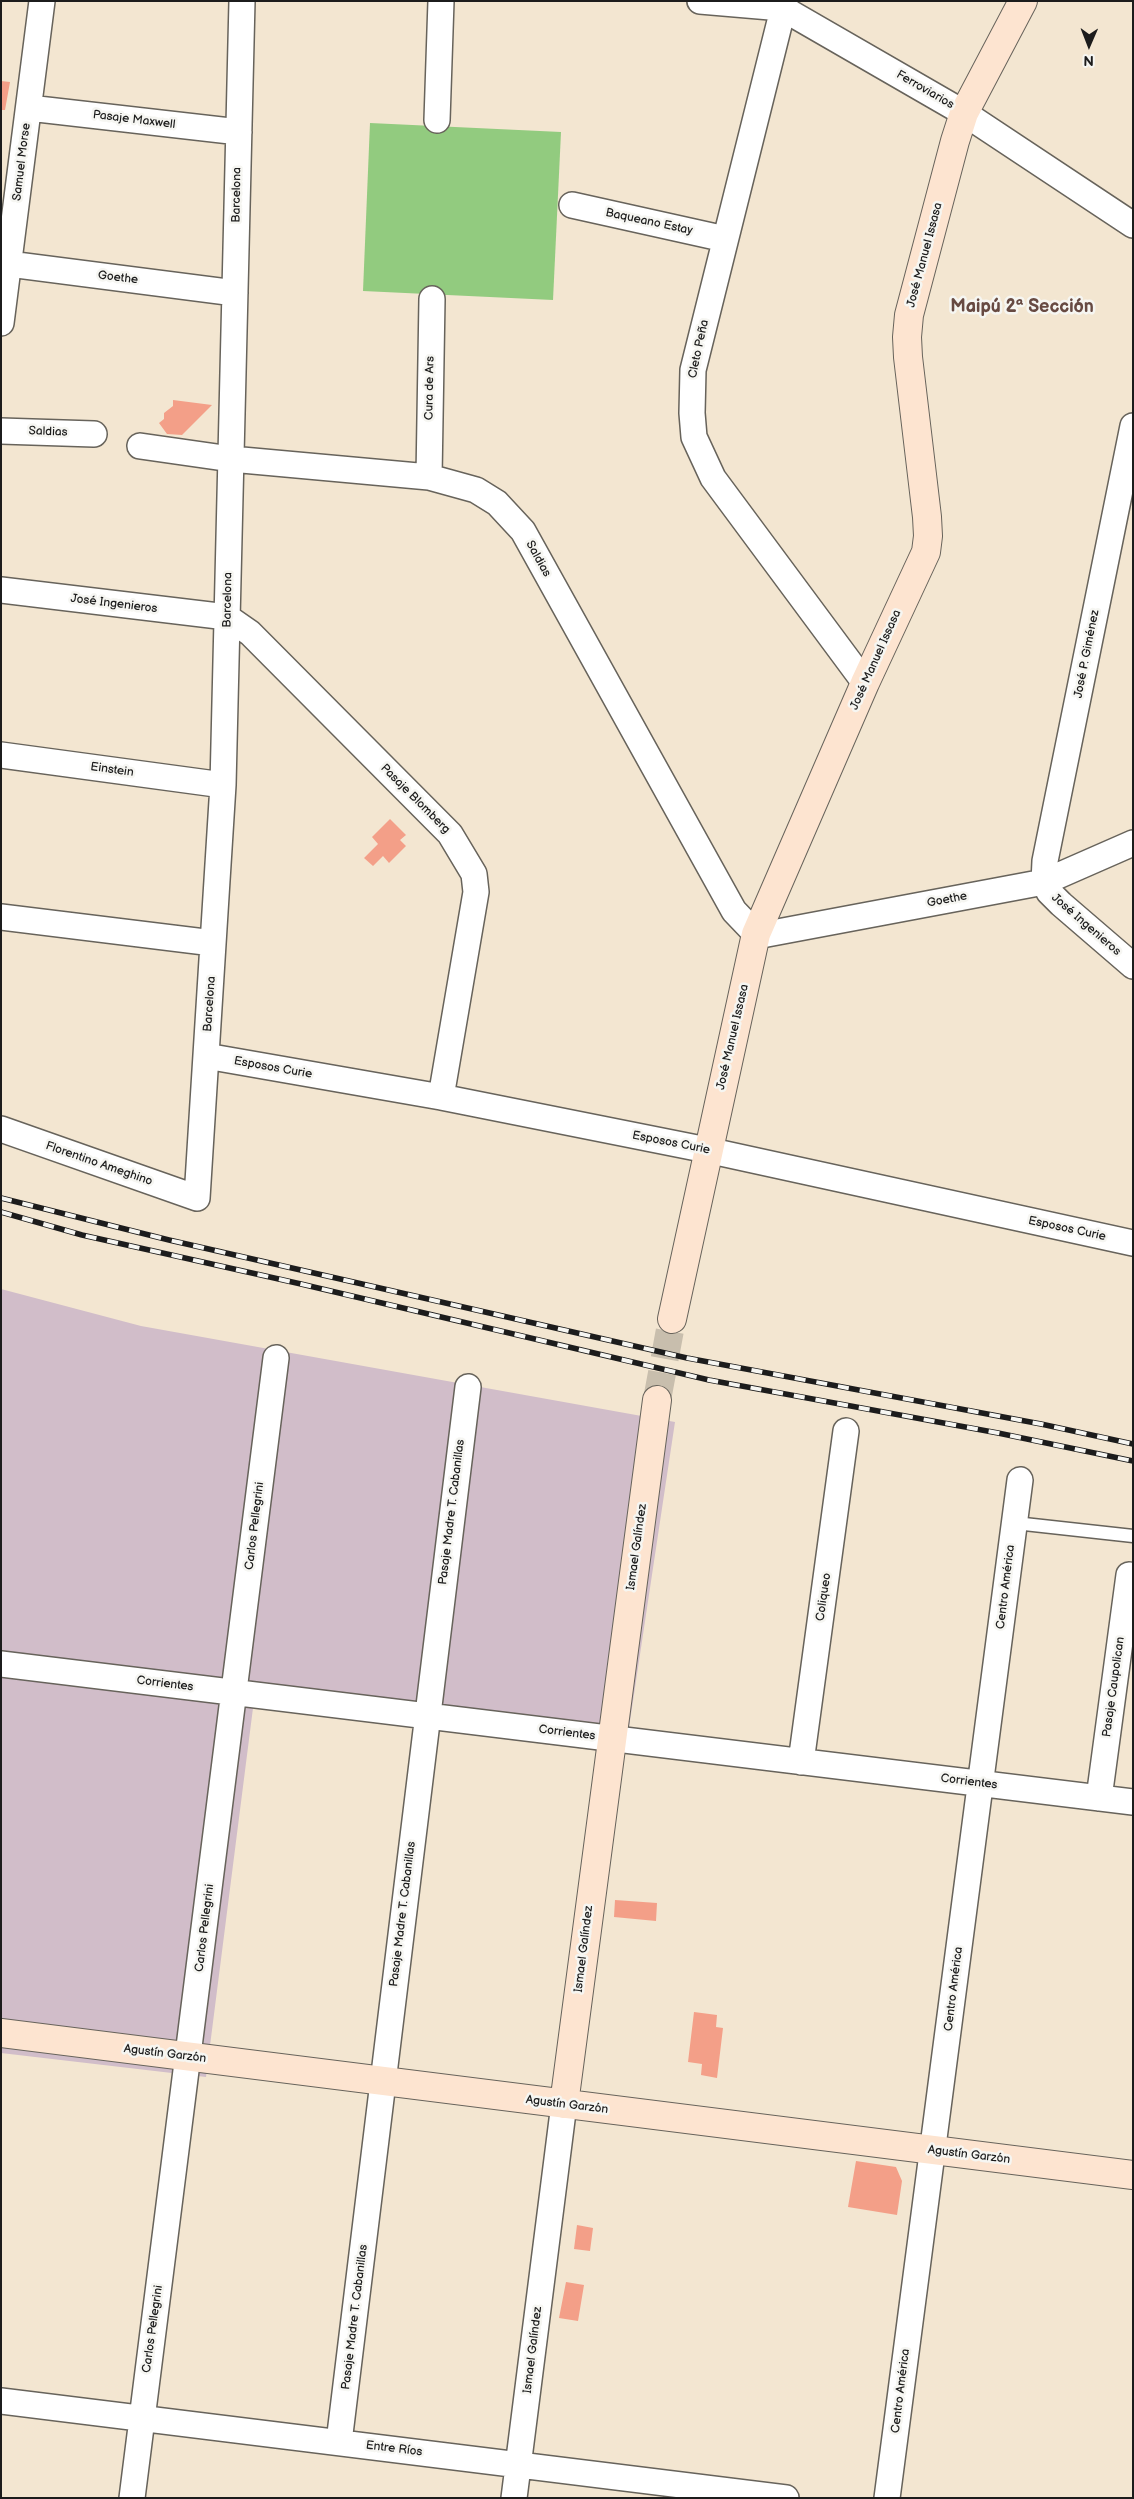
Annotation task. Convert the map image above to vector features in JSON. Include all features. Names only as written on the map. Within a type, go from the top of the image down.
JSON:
[{"type":"main road","name":"José Manuel Issasa","points":[[672,1320],[707,1150],[756,934],[865,683],[926,552],[928,536],[927,517],[907,337],[909,315],[954,140],[964,113],[1023,1]]},
{"type":"main road","name":"Ismael Galíndez","points":[[564,2104],[657,1400]]},
{"type":"main road","name":"Agustín Garzón","points":[[1,2033],[933,2151],[1133,2174]]},
{"type":"street","name":"Samuel Morse","points":[[1,324],[6,264],[29,108],[42,1]]},
{"type":"street","name":"Barcelona","points":[[197,1198],[223,785],[242,1]]},
{"type":"street","points":[[436,120],[441,1]]},
{"type":"street","name":"Ferroviarios","points":[[700,1],[784,5],[964,113],[1133,225]]},
{"type":"street","name":"Cleto Peña","points":[[784,5],[693,370],[690,398],[694,437],[713,478],[865,683]]},
{"type":"street","name":"Pasaje Maxwell","points":[[29,108],[239,132]]},
{"type":"street","name":"Baqueano Estay","points":[[572,205],[725,239]]},
{"type":"street","name":"Goethe","points":[[6,264],[235,293]]},
{"type":"street","name":"Cura de Ars","points":[[429,477],[432,299]]},
{"type":"street","name":"José P. Giménez","points":[[1044,882],[1045,861],[1133,426]]},
{"type":"street","name":"Saldias","points":[[1,430],[94,434]]},
{"type":"street","name":"Saldias","points":[[140,446],[231,458],[429,477],[476,490],[497,503],[523,531],[734,911],[756,934]]},
{"type":"street","name":"José Ingenieros","points":[[1,590],[227,617]]},
{"type":"street","name":"Pasaje Blomberg","points":[[227,617],[250,633],[450,834],[474,874],[476,892],[474,912],[441,1097]]},
{"type":"street","name":"Einstein","points":[[1,755],[223,785]]},
{"type":"street","name":"Goethe","points":[[756,934],[767,934],[1044,882],[1133,844]]},
{"type":"street","name":"José Ingenieros","points":[[1044,882],[1048,892],[1133,966]]},
{"type":"street","points":[[1,917],[213,943]]},
{"type":"street","name":"Esposos Curie","points":[[206,1056],[441,1097],[707,1150],[1133,1243]]},
{"type":"street","name":"Florentino Ameghino","points":[[1,1129],[197,1198]]},
{"type":"street","name":"Carlos Pellegrini","points":[[132,2498],[276,1358]]},
{"type":"street","name":"Pasaje Madre T. Cabanillas","points":[[339,2442],[468,1387]]},
{"type":"street","name":"Coliqueo","points":[[802,1762],[846,1431]]},
{"type":"street","name":"Centro América","points":[[887,2498],[1020,1480]]},
{"type":"street","name":"Pasaje Caupolican","points":[[1099,1798],[1129,1575]]},
{"type":"street","name":"Corrientes","points":[[1,1664],[1133,1802]]},
{"type":"street","name":"Ismael Galíndez","points":[[514,2498],[564,2104]]},
{"type":"street","name":"Entre Ríos","points":[[1,2401],[518,2464],[687,2492],[786,2498]]},
{"type":"lane","points":[[1015,1523],[1133,1536]]},
{"type":"shaded area","points":[[1,1289],[141,1326],[675,1422],[625,1754],[253,1708],[206,2077],[1,2053]]},
{"type":"green space","points":[[370,123],[561,132],[553,300],[363,291]]},
{"type":"building","points":[[1,81],[10,82],[5,110],[1,110]]},
{"type":"building","points":[[173,400],[212,405],[182,435],[167,434],[159,423],[164,419],[164,413],[173,406]]},
{"type":"building","points":[[390,819],[406,835],[400,840],[406,846],[389,863],[383,856],[373,866],[364,858],[378,844],[372,837]]},
{"type":"building","points":[[615,1900],[657,1903],[656,1921],[614,1917]]},
{"type":"building","points":[[694,2012],[717,2015],[716,2027],[723,2028],[717,2078],[701,2075],[702,2064],[688,2062]]},
{"type":"building","points":[[856,2161],[896,2167],[902,2181],[897,2215],[848,2207]]},
{"type":"building","points":[[577,2225],[593,2228],[590,2251],[574,2249]]},
{"type":"building","points":[[566,2282],[584,2285],[578,2321],[559,2318]]},
{"type":"tunnel","points":[[657,1400],[672,1319]]},
{"type":"railway","points":[[1,1198],[169,1240],[687,1358],[1041,1424],[1133,1444]]},
{"type":"railway","points":[[1,1212],[82,1235],[301,1284],[709,1380],[998,1433],[1133,1461]]},
{"type":"district","name":"Maipú 2ª Sección","points":[[1022,307]]}]
